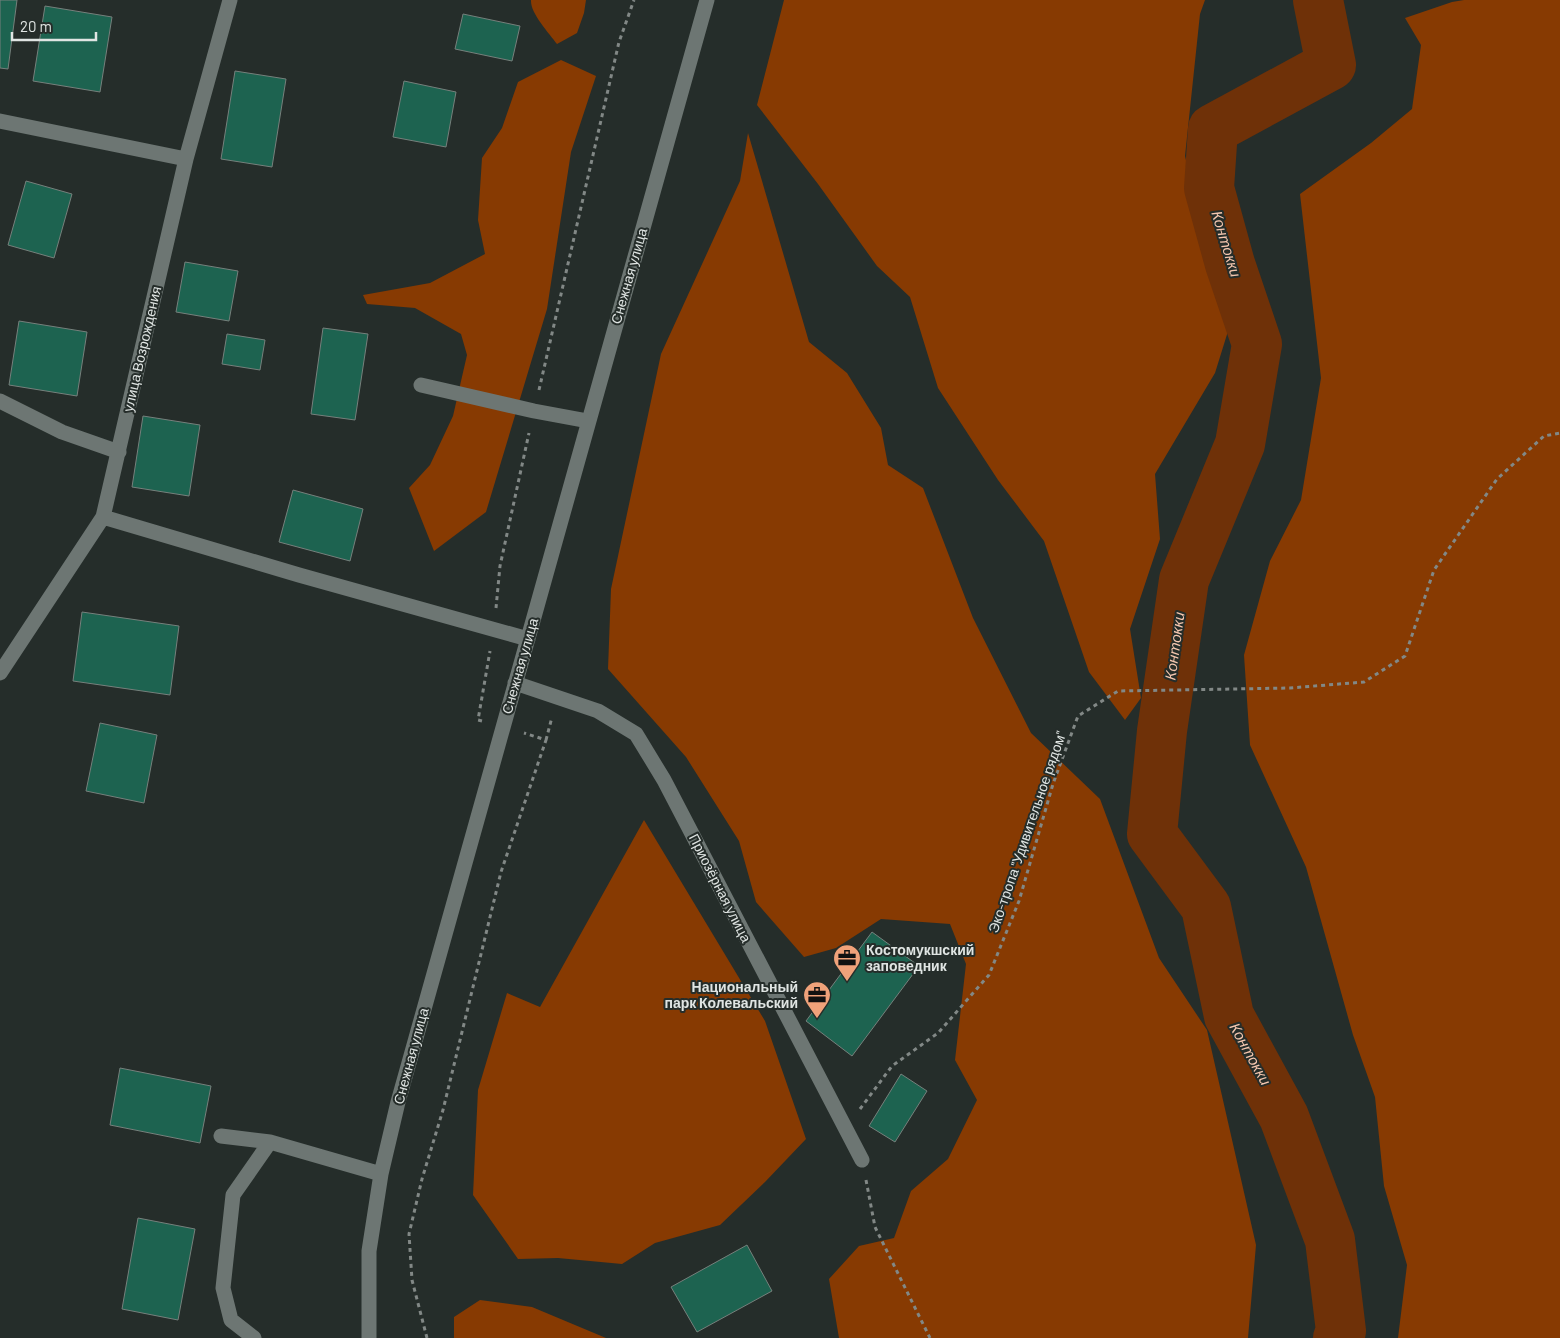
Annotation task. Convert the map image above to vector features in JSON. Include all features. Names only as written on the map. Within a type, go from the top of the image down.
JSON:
[{"type":"street","name":"улица Возрождения","points":[[0,673],[103,517],[186,159],[230,0]]},
{"type":"street","name":"Снежная улица","points":[[369,1338],[369,1251],[381,1174],[400,1092],[707,0]]},
{"type":"street","points":[[0,122],[186,159]]},
{"type":"street","points":[[421,384],[534,411],[588,421]]},
{"type":"street","points":[[0,401],[62,432],[119,452]]},
{"type":"street","points":[[103,517],[290,573],[528,639]]},
{"type":"street","name":"Приозёрная улица","points":[[516,683],[598,711],[636,734],[664,780],[862,1160]]},
{"type":"street","points":[[221,1136],[270,1142],[381,1174]]},
{"type":"street","points":[[254,1338],[231,1320],[223,1288],[233,1195],[270,1142]]},
{"type":"path","name":"Эко-тропа \"Удивительное рядом\"","points":[[845,1129],[892,1066],[938,1033],[989,975],[1019,901],[1053,784],[1078,716],[1118,691],[1290,688],[1364,682],[1405,656],[1434,570],[1497,479],[1544,436],[1560,433]]},
{"type":"path","points":[[862,1160],[875,1226],[930,1338]]},
{"type":"shaded area","points":[[531,0],[586,0],[577,33],[557,44],[537,17]]},
{"type":"shaded area","points":[[784,0],[1205,0],[1200,14],[1185,156],[1199,214],[1222,255],[1229,328],[1215,373],[1155,474],[1160,539],[1130,629],[1141,698],[1125,720],[1089,672],[1044,541],[998,480],[938,388],[910,297],[877,266],[818,184],[757,105]]},
{"type":"shaded area","points":[[1464,0],[1560,0],[1560,1338],[1398,1338],[1407,1265],[1384,1186],[1375,1097],[1353,1035],[1306,867],[1250,745],[1244,655],[1270,561],[1301,500],[1321,378],[1300,194],[1371,143],[1412,109],[1421,45],[1405,18],[1452,2]]},
{"type":"shaded area","points":[[561,60],[596,76],[571,152],[547,309],[486,512],[434,551],[409,488],[430,465],[453,416],[467,355],[461,334],[415,308],[367,304],[363,295],[430,283],[485,254],[478,220],[482,158],[502,128],[518,82]]},
{"type":"shaded area","points":[[748,133],[809,342],[847,373],[881,428],[888,465],[923,488],[973,618],[1031,733],[1100,799],[1159,958],[1207,1030],[1256,1245],[1248,1338],[839,1338],[829,1279],[859,1246],[894,1238],[911,1191],[948,1159],[977,1100],[955,1060],[966,964],[950,924],[881,919],[836,948],[804,957],[756,902],[739,841],[686,757],[608,669],[611,589],[661,354],[740,181]]},
{"type":"shaded area","points":[[644,820],[765,1021],[806,1139],[720,1225],[655,1243],[622,1264],[558,1258],[518,1259],[473,1195],[478,1090],[507,993],[540,1007]]},
{"type":"shaded area","points":[[480,1300],[532,1307],[606,1338],[454,1338],[454,1317]]},
{"type":"building","points":[[0,0],[17,0],[8,69],[0,68]]},
{"type":"building","points":[[45,6],[112,17],[100,92],[33,81]]},
{"type":"building","points":[[463,14],[520,26],[512,61],[455,49]]},
{"type":"building","points":[[235,71],[286,79],[272,167],[221,159]]},
{"type":"building","points":[[404,81],[456,92],[446,147],[393,137]]},
{"type":"building","points":[[26,181],[72,194],[54,258],[8,245]]},
{"type":"building","points":[[185,262],[238,271],[229,321],[176,312]]},
{"type":"building","points":[[19,321],[87,332],[77,396],[9,385]]},
{"type":"building","points":[[323,328],[368,334],[355,420],[311,414]]},
{"type":"building","points":[[227,334],[265,340],[260,370],[222,364]]},
{"type":"building","points":[[143,416],[200,425],[189,496],[132,487]]},
{"type":"building","points":[[293,490],[363,509],[350,561],[279,542]]},
{"type":"building","points":[[82,612],[179,626],[170,695],[73,681]]},
{"type":"building","points":[[100,723],[157,735],[144,803],[86,791]]},
{"type":"building","points":[[872,932],[919,966],[852,1056],[806,1021]]},
{"type":"building","points":[[120,1068],[211,1086],[200,1143],[110,1125]]},
{"type":"building","points":[[901,1074],[927,1091],[895,1142],[869,1126]]},
{"type":"building","points":[[138,1218],[195,1229],[178,1320],[122,1309]]},
{"type":"building","points":[[747,1245],[772,1291],[697,1332],[671,1287]]},
{"type":"waterway","name":"Контокки","points":[[1318,0],[1331,65],[1213,129],[1209,188],[1230,264],[1257,344],[1240,444],[1184,580],[1162,731],[1152,834],[1206,907],[1229,1016],[1284,1117],[1330,1240],[1341,1331],[1338,1338]]},
{"type":"place","name":"Костомукшский заповедник","points":[[847,982]]},
{"type":"place","name":"Национальный парк Колевальский","points":[[817,1019]]}]
